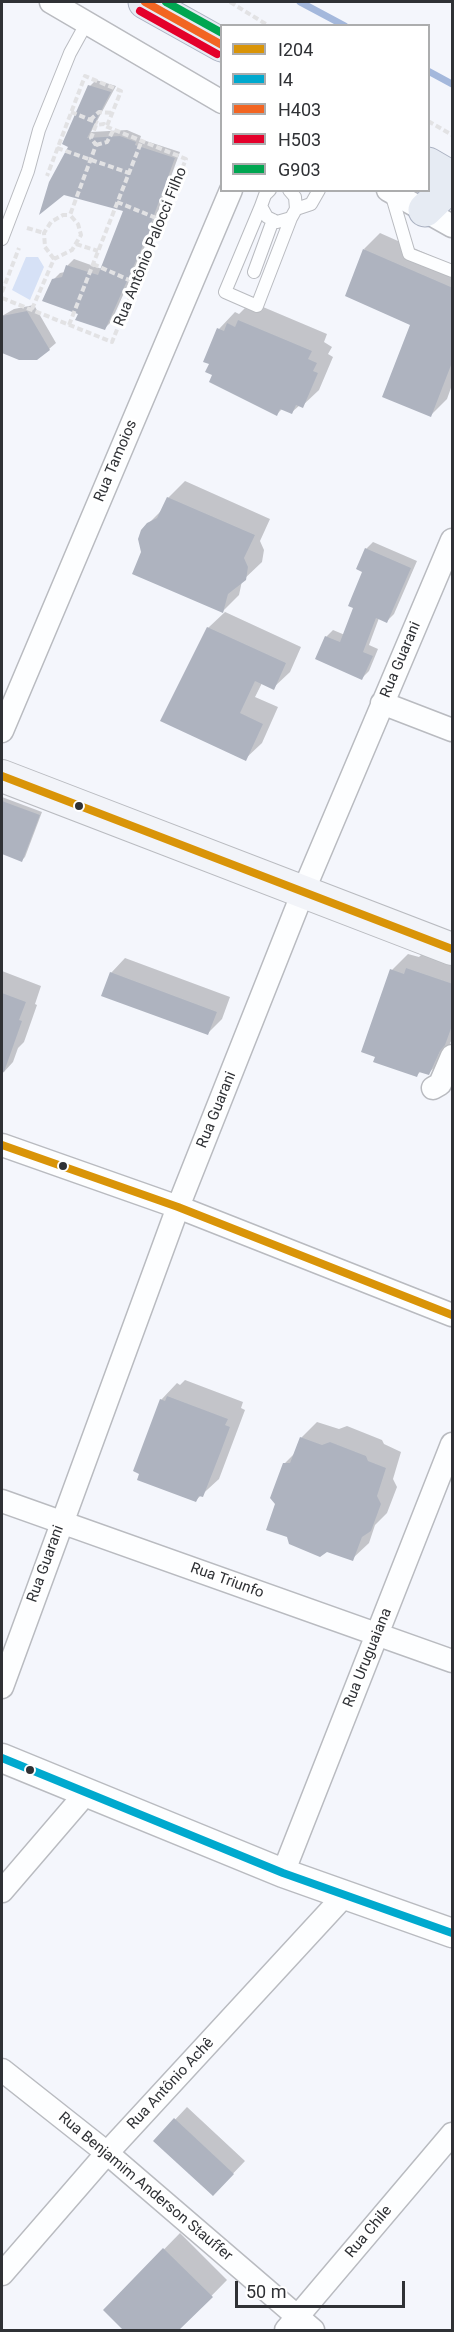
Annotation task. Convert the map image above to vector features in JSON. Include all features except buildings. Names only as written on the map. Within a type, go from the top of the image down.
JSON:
[{"type":"main road","points":[[145,2],[220,44]]},
{"type":"main road","points":[[430,165],[453,178]]},
{"type":"main road","points":[[439,218],[453,184]]},
{"type":"main road","points":[[2,776],[453,949]]},
{"type":"street","points":[[51,2],[220,101]]},
{"type":"street","name":"Rua Tamoios","points":[[2,731],[230,192]]},
{"type":"street","points":[[391,192],[439,218]]},
{"type":"street","name":"Rua Guarani","points":[[2,1687],[178,1207],[303,892],[453,540]]},
{"type":"street","points":[[382,703],[453,730]]},
{"type":"street","points":[[433,1088],[440,1084],[453,1056]]},
{"type":"street","points":[[2,1145],[178,1207],[453,1315]]},
{"type":"street","name":"Rua Uruguaiana","points":[[283,1873],[453,1444]]},
{"type":"street","name":"Rua Triunfo","points":[[2,1501],[453,1662]]},
{"type":"street","points":[[2,1758],[283,1873],[453,1933]]},
{"type":"street","points":[[2,1891],[87,1792]]},
{"type":"street","name":"Rua Antônio Achê","points":[[2,2274],[107,2153],[344,1896]]},
{"type":"street","name":"Rua Benjamim Anderson Stauffer","points":[[2,2070],[107,2153],[299,2326]]},
{"type":"street","name":"Rua Chile","points":[[299,2326],[453,2134]]},
{"type":"lane","points":[[2,239],[28,171],[44,119],[70,53],[86,24]]},
{"type":"lane","points":[[268,192],[225,292],[258,306],[294,213],[295,197],[292,192]]},
{"type":"lane","points":[[261,206],[267,217],[277,222],[311,204],[318,192]]},
{"type":"lane","points":[[389,192],[409,254],[453,271]]},
{"type":"lane","points":[[254,272],[273,220]]},
{"type":"path","points":[[230,2],[266,24]]},
{"type":"path","points":[[85,76],[121,91],[107,126]]},
{"type":"path","points":[[2,298],[69,325],[142,140],[71,112]]},
{"type":"path","points":[[90,120],[99,112],[112,112]]},
{"type":"path","points":[[430,122],[453,135]]},
{"type":"path","points":[[104,124],[116,129],[107,142],[96,145],[91,138],[96,125],[104,124]]},
{"type":"path","name":"Rua Antônio Palocci Filho","points":[[69,325],[112,342],[186,159],[142,140]]},
{"type":"path","points":[[70,214],[96,145]]},
{"type":"path","points":[[57,148],[129,173]]},
{"type":"path","points":[[117,202],[161,220]]},
{"type":"path","points":[[54,259],[47,253],[44,233],[53,220],[70,214]]},
{"type":"path","points":[[32,309],[54,259],[68,253],[81,235],[81,230],[70,214]]},
{"type":"path","points":[[27,228],[44,233]]},
{"type":"path","points":[[76,244],[98,251]]},
{"type":"path","points":[[93,264],[136,283]]},
{"type":"shaded area","points":[[26,257],[38,257],[44,267],[30,300],[12,290]]},
{"type":"waterway","points":[[300,2],[341,24]]},
{"type":"waterway","points":[[430,72],[452,84]]},
{"type":"transit line","name":"H403","points":[[145,2],[220,44]]},
{"type":"transit line","name":"G903","points":[[166,2],[220,32]]},
{"type":"transit line","name":"H503","points":[[140,11],[217,54]]},
{"type":"transit line","name":"I204","points":[[2,776],[452,949]]},
{"type":"transit line","name":"I204","points":[[2,1145],[178,1207],[452,1315]]},
{"type":"transit line","name":"I4","points":[[2,1758],[283,1873],[452,1933]]}]
